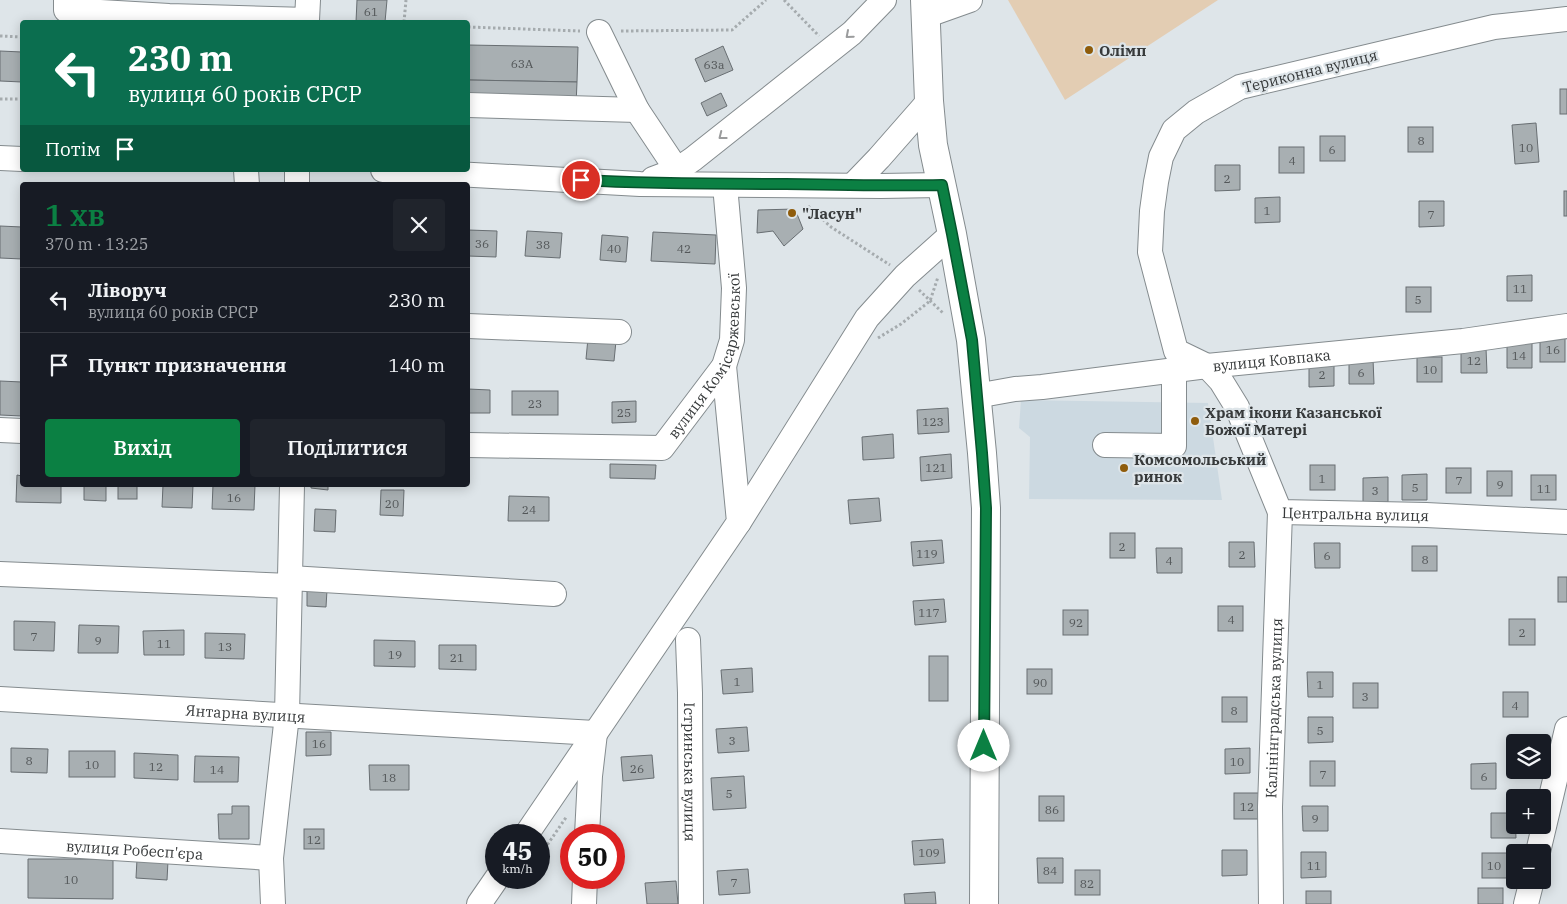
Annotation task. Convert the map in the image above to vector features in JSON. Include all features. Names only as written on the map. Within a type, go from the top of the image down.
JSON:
[{"type":"main road","points":[[925,8],[933,144],[972,340],[986,508],[984,904]]},
{"type":"street","points":[[66,0],[66,10],[169,20],[307,20],[308,0]]},
{"type":"street","points":[[680,177],[852,33],[884,0]]},
{"type":"street","points":[[925,8],[970,0]]},
{"type":"street","name":"Териконна вулиця","points":[[1207,366],[1176,351],[1150,252],[1152,211],[1156,182],[1161,157],[1174,130],[1196,112],[1240,87],[1494,27],[1567,19]]},
{"type":"street","points":[[599,32],[637,110],[680,177]]},
{"type":"street","points":[[853,185],[929,101]]},
{"type":"street","points":[[470,105],[637,110]]},
{"type":"street","points":[[0,158],[20,159]]},
{"type":"street","points":[[420,172],[640,184],[680,177],[726,185],[942,185]]},
{"type":"street","name":"вулиця Комісаржевської","points":[[470,445],[662,448],[724,366],[732,340],[734,288],[726,185]]},
{"type":"street","points":[[533,824],[739,522],[867,318],[905,276],[952,234]]},
{"type":"street","points":[[470,326],[619,332]]},
{"type":"street","name":"вулиця Ковпака","points":[[976,396],[1015,389],[1207,366],[1463,341],[1567,326]]},
{"type":"street","points":[[724,366],[739,522]]},
{"type":"street","name":"Центральна вулиця","points":[[1207,366],[1221,381],[1237,407],[1280,512],[1426,515],[1567,522]]},
{"type":"street","points":[[1105,445],[1174,446],[1174,370]]},
{"type":"street","points":[[0,430],[20,431]]},
{"type":"street","points":[[273,904],[270,858],[288,715],[292,487]]},
{"type":"street","name":"Калінінградська вулиця","points":[[1270,904],[1270,807],[1280,512]]},
{"type":"street","points":[[0,574],[290,582],[554,594]]},
{"type":"street","name":"Істринська вулиця","points":[[688,640],[691,904]]},
{"type":"street","name":"Янтарна вулиця","points":[[0,699],[595,733]]},
{"type":"street","points":[[1540,844],[1567,729]]},
{"type":"street","points":[[588,824],[595,733]]},
{"type":"street","name":"вулиця Робесп'єра","points":[[0,841],[270,858]]},
{"type":"street","points":[[479,904],[489,889]]},
{"type":"street","points":[[584,904],[585,889]]},
{"type":"path","points":[[404,20],[406,0]]},
{"type":"path","points":[[470,27],[599,32],[732,30],[766,0]]},
{"type":"path","points":[[784,0],[832,49]]},
{"type":"path","points":[[0,36],[20,37]]},
{"type":"path","points":[[0,98],[20,99]]},
{"type":"path","points":[[786,184],[831,228],[905,276],[944,314]]},
{"type":"shaded area","name":"Олімп","points":[[1008,0],[1218,0],[1065,100]]},
{"type":"shaded area","name":"Комсомольський ринок","points":[[1021,400],[1208,403],[1222,500],[1029,499],[1030,437],[1019,428]]},
{"type":"building","points":[[357,0],[387,0],[385,20],[356,20]]},
{"type":"building","points":[[470,45],[578,47],[577,82],[470,80]]},
{"type":"building","points":[[723,46],[733,70],[705,82],[695,59]]},
{"type":"building","points":[[0,51],[20,52],[20,82],[0,81]]},
{"type":"building","points":[[470,80],[577,82],[576,105],[470,102]]},
{"type":"building","points":[[1560,89],[1567,89],[1567,114],[1560,114]]},
{"type":"building","points":[[721,93],[727,106],[707,116],[701,103]]},
{"type":"building","points":[[1536,123],[1539,162],[1515,164],[1512,125]]},
{"type":"building","points":[[1408,127],[1433,127],[1433,152],[1408,152]]},
{"type":"building","points":[[1320,136],[1345,136],[1345,161],[1320,161]]},
{"type":"building","points":[[1279,147],[1304,147],[1304,173],[1279,173]]},
{"type":"building","points":[[1215,165],[1240,165],[1240,190],[1215,191]]},
{"type":"building","points":[[1564,191],[1567,191],[1567,216],[1564,216]]},
{"type":"building","points":[[1280,197],[1280,222],[1255,223],[1255,198]]},
{"type":"building","points":[[1419,201],[1444,201],[1444,226],[1419,227]]},
{"type":"building","points":[[795,209],[803,229],[784,246],[773,231],[757,233],[758,210]]},
{"type":"building","points":[[0,226],[20,227],[20,259],[0,258]]},
{"type":"building","points":[[470,230],[497,231],[496,257],[470,256]]},
{"type":"building","points":[[527,231],[562,233],[560,258],[525,256]]},
{"type":"building","points":[[653,232],[716,235],[715,264],[651,261]]},
{"type":"building","points":[[602,235],[628,237],[626,262],[600,260]]},
{"type":"building","points":[[1532,275],[1532,301],[1507,301],[1507,276]]},
{"type":"building","points":[[1406,287],[1431,287],[1431,312],[1406,312]]},
{"type":"building","points":[[1540,337],[1565,337],[1565,362],[1540,362]]},
{"type":"building","points":[[588,338],[616,341],[614,361],[586,359]]},
{"type":"building","points":[[1532,342],[1532,368],[1507,368],[1507,343]]},
{"type":"building","points":[[1461,348],[1486,348],[1487,373],[1461,373]]},
{"type":"building","points":[[1417,357],[1442,357],[1442,382],[1417,382]]},
{"type":"building","points":[[1349,359],[1373,359],[1374,384],[1349,384]]},
{"type":"building","points":[[1334,361],[1334,386],[1309,387],[1309,362]]},
{"type":"building","points":[[0,381],[20,382],[20,416],[0,415]]},
{"type":"building","points":[[470,389],[490,390],[490,413],[470,413]]},
{"type":"building","points":[[512,391],[558,391],[558,415],[512,415]]},
{"type":"building","points":[[636,401],[636,422],[612,423],[612,402]]},
{"type":"building","points":[[948,408],[949,432],[918,434],[917,410]]},
{"type":"building","points":[[893,434],[894,458],[863,460],[862,437]]},
{"type":"building","points":[[951,454],[952,478],[921,481],[920,457]]},
{"type":"building","points":[[610,464],[656,465],[655,479],[610,478]]},
{"type":"building","points":[[1310,465],[1335,465],[1335,490],[1310,490]]},
{"type":"building","points":[[1446,468],[1471,468],[1471,493],[1446,493]]},
{"type":"building","points":[[1487,471],[1512,471],[1512,496],[1487,496]]},
{"type":"building","points":[[1427,474],[1427,500],[1402,500],[1402,475]]},
{"type":"building","points":[[17,475],[20,476],[20,487],[61,487],[61,503],[16,502]]},
{"type":"building","points":[[1531,475],[1556,475],[1556,500],[1531,500]]},
{"type":"building","points":[[1388,477],[1388,502],[1363,503],[1363,478]]},
{"type":"building","points":[[84,487],[106,487],[106,501],[84,500]]},
{"type":"building","points":[[118,487],[137,487],[137,499],[118,499]]},
{"type":"building","points":[[163,487],[193,487],[192,508],[162,507]]},
{"type":"building","points":[[213,487],[255,487],[254,510],[212,509]]},
{"type":"building","points":[[328,487],[328,490],[311,488]]},
{"type":"building","points":[[381,490],[404,490],[403,516],[380,515]]},
{"type":"building","points":[[509,496],[549,497],[549,521],[508,521]]},
{"type":"building","points":[[879,498],[881,521],[850,524],[848,500]]},
{"type":"building","points":[[315,509],[336,510],[335,532],[314,531]]},
{"type":"building","points":[[1110,533],[1135,533],[1135,558],[1110,558]]},
{"type":"building","points":[[942,540],[944,563],[913,566],[911,542]]},
{"type":"building","points":[[1229,542],[1254,542],[1255,567],[1229,567]]},
{"type":"building","points":[[1314,543],[1340,543],[1340,568],[1315,568]]},
{"type":"building","points":[[1412,546],[1437,546],[1437,571],[1412,571]]},
{"type":"building","points":[[1156,548],[1182,548],[1182,573],[1157,573]]},
{"type":"building","points":[[1558,577],[1567,577],[1567,602],[1558,602]]},
{"type":"building","points":[[307,589],[327,590],[326,607],[307,606]]},
{"type":"building","points":[[944,599],[946,622],[915,625],[913,601]]},
{"type":"building","points":[[1218,606],[1243,606],[1243,631],[1218,631]]},
{"type":"building","points":[[1063,610],[1088,610],[1088,635],[1063,635]]},
{"type":"building","points":[[1509,619],[1535,619],[1535,645],[1509,645]]},
{"type":"building","points":[[14,621],[55,622],[54,651],[14,650]]},
{"type":"building","points":[[79,625],[119,626],[118,653],[78,653]]},
{"type":"building","points":[[184,630],[184,655],[144,655],[143,631]]},
{"type":"building","points":[[205,633],[245,634],[244,659],[205,658]]},
{"type":"building","points":[[374,640],[415,641],[415,667],[374,666]]},
{"type":"building","points":[[439,645],[476,645],[476,670],[439,669]]},
{"type":"building","points":[[929,656],[948,656],[948,701],[929,701]]},
{"type":"building","points":[[752,668],[753,692],[723,694],[721,670]]},
{"type":"building","points":[[1027,669],[1052,669],[1052,694],[1027,694]]},
{"type":"building","points":[[1307,672],[1333,672],[1333,697],[1308,697]]},
{"type":"building","points":[[1353,683],[1378,683],[1378,708],[1353,708]]},
{"type":"building","points":[[1503,692],[1528,692],[1528,717],[1503,717]]},
{"type":"building","points":[[1222,697],[1247,697],[1247,722],[1222,722]]},
{"type":"building","points":[[1308,717],[1333,717],[1333,742],[1308,743]]},
{"type":"building","points":[[747,727],[749,751],[718,753],[716,729]]},
{"type":"building","points":[[306,732],[331,732],[331,755],[306,756]]},
{"type":"building","points":[[11,748],[48,749],[47,773],[11,772]]},
{"type":"building","points":[[1250,748],[1250,773],[1225,774],[1225,749]]},
{"type":"building","points":[[69,751],[115,751],[115,777],[69,777]]},
{"type":"building","points":[[134,753],[178,755],[178,780],[134,778]]},
{"type":"building","points":[[652,755],[654,778],[623,781],[621,757]]},
{"type":"building","points":[[195,756],[239,757],[238,782],[194,782]]},
{"type":"building","points":[[1310,761],[1335,761],[1335,786],[1310,786]]},
{"type":"building","points":[[1496,763],[1496,789],[1471,789],[1471,764]]},
{"type":"building","points":[[369,765],[409,765],[409,790],[370,790]]},
{"type":"building","points":[[744,776],[746,808],[713,810],[711,778]]},
{"type":"building","points":[[1234,793],[1259,793],[1259,819],[1234,819]]},
{"type":"building","points":[[1039,796],[1064,796],[1064,821],[1039,821]]},
{"type":"building","points":[[232,806],[249,806],[249,839],[219,839],[218,814],[232,814]]},
{"type":"building","points":[[1302,806],[1328,806],[1328,831],[1303,831]]},
{"type":"building","points":[[1491,813],[1506,813],[1506,834],[1516,834],[1516,838],[1491,838]]},
{"type":"building","points":[[304,829],[324,829],[324,849],[304,849]]},
{"type":"building","points":[[943,839],[945,863],[914,865],[912,841]]},
{"type":"building","points":[[1222,850],[1247,850],[1247,875],[1222,876]]},
{"type":"building","points":[[1301,852],[1326,852],[1326,877],[1301,878]]},
{"type":"building","points":[[1482,853],[1506,853],[1506,878],[1482,878]]},
{"type":"building","points":[[1037,858],[1063,858],[1063,883],[1038,883]]},
{"type":"building","points":[[28,859],[113,859],[113,899],[28,898]]},
{"type":"building","points":[[137,859],[168,861],[167,880],[136,878]]},
{"type":"building","points":[[748,869],[750,893],[719,895],[717,871]]},
{"type":"building","points":[[1075,870],[1100,870],[1100,895],[1075,895]]},
{"type":"building","points":[[676,881],[678,904],[647,904],[645,883]]},
{"type":"building","points":[[1478,888],[1503,888],[1503,904],[1478,904]]},
{"type":"building","points":[[1306,891],[1331,891],[1331,904],[1306,904]]},
{"type":"building","points":[[935,892],[936,904],[905,904],[904,894]]},
{"type":"place","name":"Олімп","points":[[1089,50]]},
{"type":"place","name":"\"Ласун\"","points":[[792,213]]},
{"type":"place","name":"Храм ікони Казанської Божої Матері","points":[[1195,421]]},
{"type":"place","name":"Комсомольський ринок","points":[[1124,468]]},
{"type":"route","points":[[581,180],[640,184],[942,185],[972,340],[982,453],[986,508],[984,746]]}]
